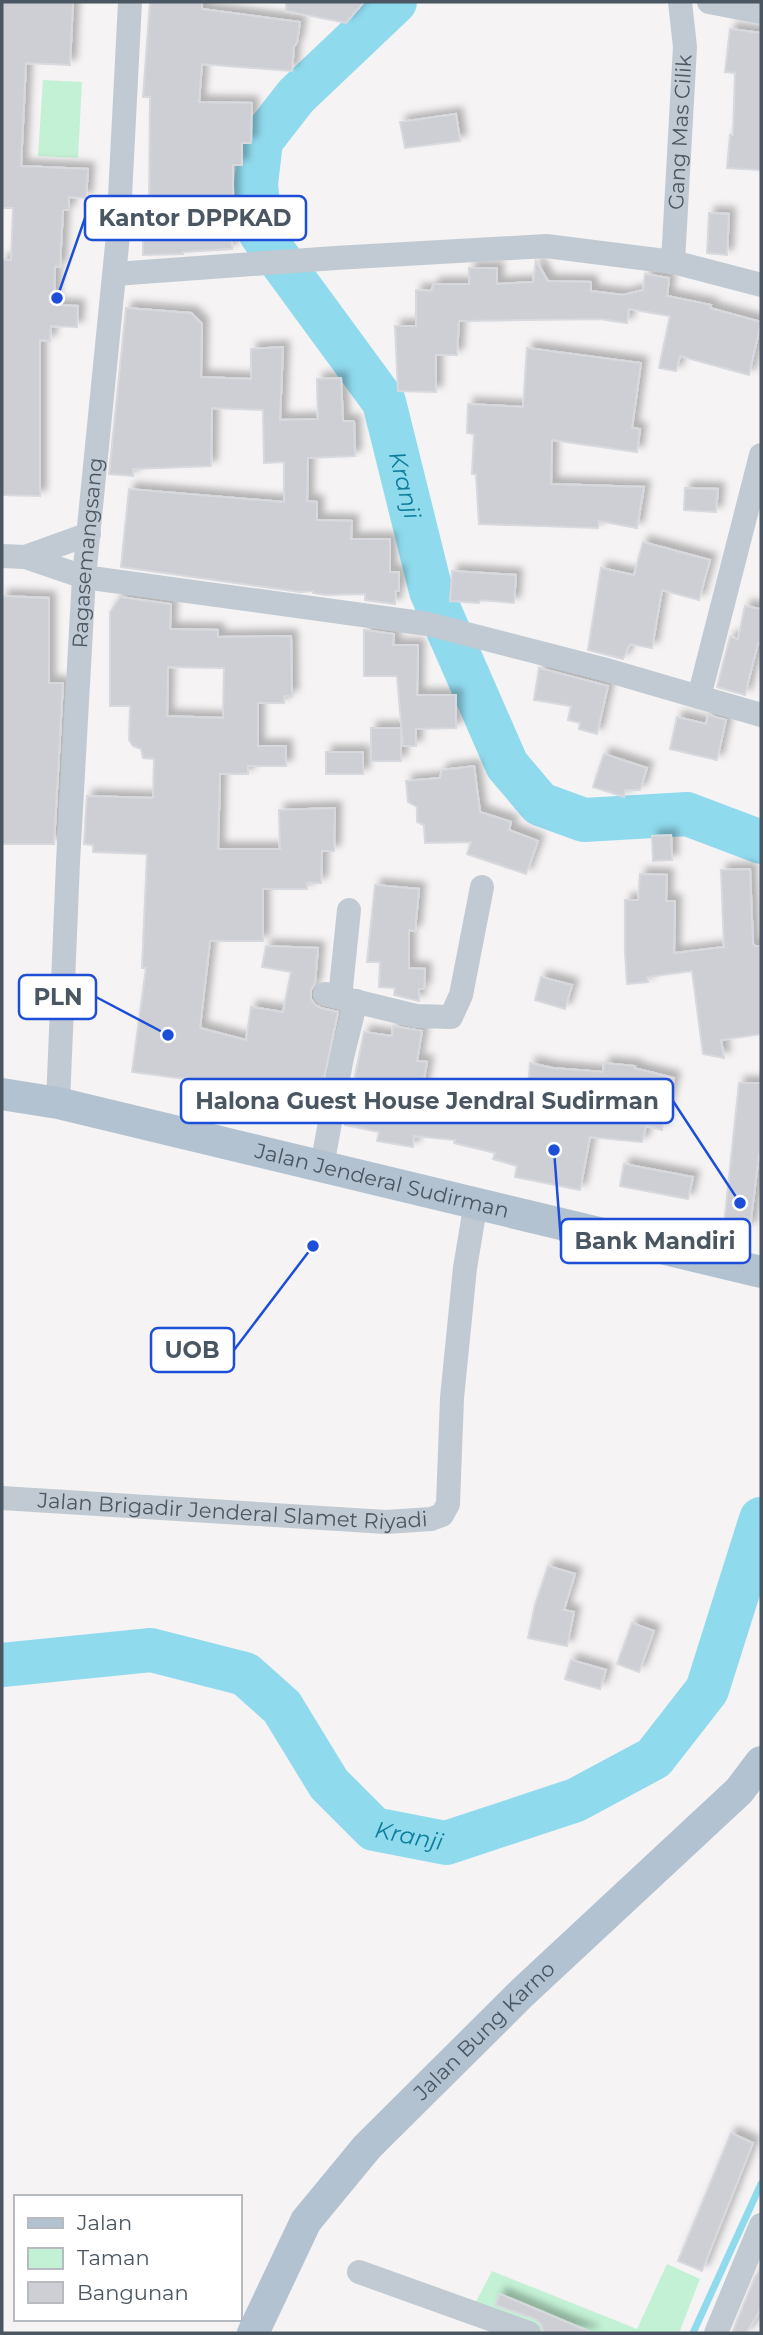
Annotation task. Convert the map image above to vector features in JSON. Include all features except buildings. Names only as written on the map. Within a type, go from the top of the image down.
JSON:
[{"type":"main road","name":"Jalan Jenderal Sudirman","points":[[2,1094],[58,1103],[761,1272]]},
{"type":"main road","name":"Jalan Bung Karno","points":[[253,2333],[306,2221],[368,2147],[523,1993],[739,1791],[761,1762]]},
{"type":"street","name":"Ragasemangsang","points":[[58,1103],[68,862],[85,577],[115,274],[130,2]]},
{"type":"street","name":"Gang Mas Cilik","points":[[673,262],[685,47],[680,2]]},
{"type":"street","points":[[709,2],[761,12]]},
{"type":"street","points":[[115,274],[547,246],[673,262],[761,285]]},
{"type":"street","points":[[699,697],[761,455]]},
{"type":"street","points":[[13,557],[89,534]]},
{"type":"street","points":[[13,557],[85,577],[428,624],[603,668],[761,715]]},
{"type":"street","points":[[340,997],[416,1016],[451,1017],[461,995],[482,887]]},
{"type":"street","points":[[322,1166],[342,1057],[340,997],[348,911]]},
{"type":"street","name":"Jalan Brigadir Jenderal Slamet Riyadi","points":[[2,1498],[386,1522],[431,1519],[442,1515],[448,1504],[452,1398],[475,1202]]},
{"type":"street","points":[[716,2333],[761,2225]]},
{"type":"street","points":[[359,2272],[528,2333]]},
{"type":"green space","points":[[43,80],[82,82],[78,158],[38,156]]},
{"type":"green space","points":[[667,2264],[700,2279],[679,2333],[509,2333],[468,2317],[492,2271],[637,2329]]},
{"type":"waterway","name":"Kranji","points":[[395,2],[296,96],[261,141],[256,184],[261,234],[384,402],[431,591],[507,765],[540,804],[584,820],[687,814],[761,842]]},
{"type":"waterway","name":"Kranji","points":[[2,1665],[151,1650],[245,1674],[282,1707],[329,1784],[374,1829],[446,1843],[576,1800],[654,1758],[707,1690],[761,1519]]},
{"type":"waterway","name":"Kranji","points":[[693,2333],[761,2184]]},
{"type":"place","name":"Kantor DPPKAD","points":[[57,298]]},
{"type":"place","name":"PLN","points":[[168,1035]]},
{"type":"place","name":"Bank Mandiri","points":[[554,1150]]},
{"type":"place","name":"Halona Guest House Jendral Sudirman","points":[[740,1203]]},
{"type":"place","name":"UOB","points":[[313,1246]]}]
